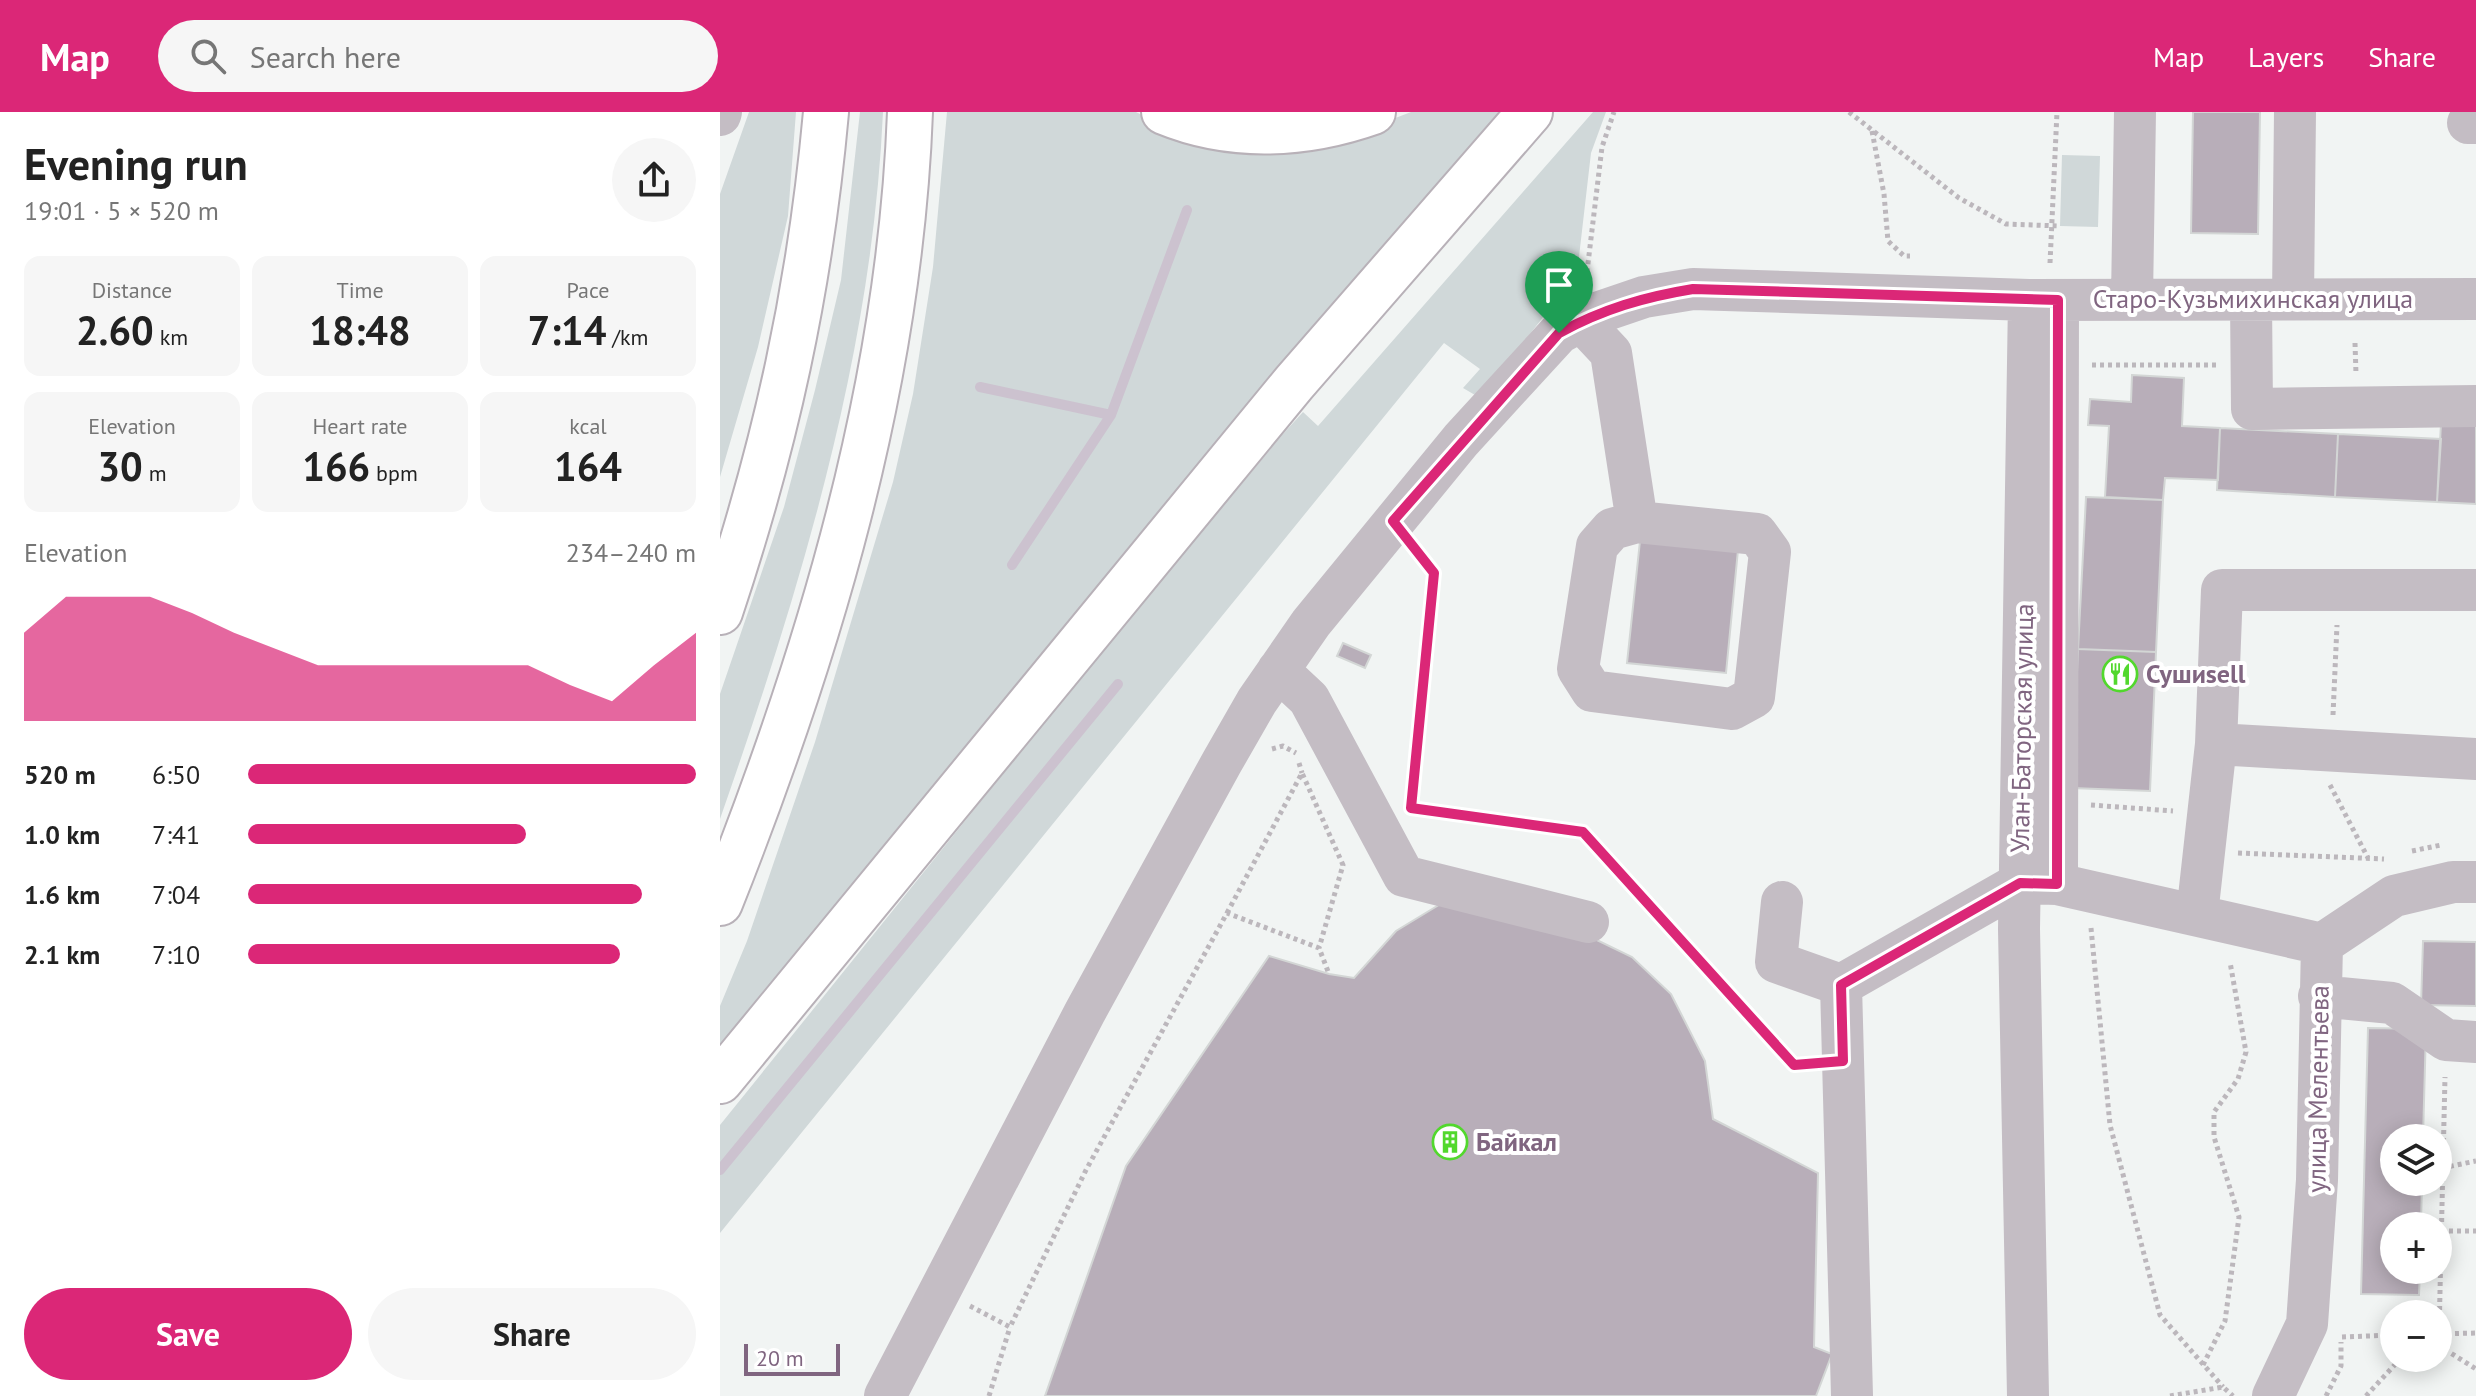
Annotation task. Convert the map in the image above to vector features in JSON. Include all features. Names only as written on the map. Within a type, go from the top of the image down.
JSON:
[{"type":"main road","points":[[720,612],[755,504],[790,360],[811,248],[826,112]]},
{"type":"main road","points":[[720,903],[788,719],[829,588],[862,459],[893,309],[910,112]]},
{"type":"main road","points":[[1164,112],[1217,128],[1269,132],[1317,128],[1373,112]]},
{"type":"main road","points":[[720,1081],[1294,383],[1530,112]]},
{"type":"street","points":[[2132,298],[2135,112]]},
{"type":"street","points":[[2293,299],[2295,112]]},
{"type":"street","name":"Старо-Кузьмихинская улица","points":[[885,1396],[1085,1012],[1222,762],[1278,670],[1331,597],[1393,521],[1559,333],[1581,321],[1644,297],[1693,289],[2046,290],[2132,298],[2251,300],[2476,299]]},
{"type":"street","name":"Улан-Баторская улица","points":[[2028,1396],[2046,290]]},
{"type":"street","points":[[2251,300],[2252,409],[2476,406]]},
{"type":"street","points":[[1581,321],[1611,353],[1637,522]]},
{"type":"street","points":[[1637,522],[1757,534],[1770,552],[1754,697],[1732,709],[1592,691],[1578,669],[1597,546],[1612,529],[1637,522]]},
{"type":"street","points":[[2197,915],[2216,744],[2222,590],[2476,590]]},
{"type":"street","points":[[1278,670],[1309,699],[1404,876],[1588,922]]},
{"type":"street","points":[[2216,744],[2476,759]]},
{"type":"street","points":[[1782,902],[1776,962],[1841,985],[2038,884],[2197,915],[2322,944],[2394,896],[2453,882],[2476,882]]},
{"type":"street","name":"улица Мелентьева","points":[[2273,1396],[2321,1337],[2307,1324],[2317,1180],[2322,944]]},
{"type":"street","points":[[1841,985],[1852,1396]]},
{"type":"street","points":[[2319,996],[2392,1003],[2461,1041]]},
{"type":"path","points":[[1581,321],[1602,147],[1614,112]]},
{"type":"path","points":[[1849,112],[1959,198],[2006,224],[2060,226]]},
{"type":"path","points":[[2046,290],[2057,112]]},
{"type":"path","points":[[1872,131],[1884,194],[1888,241],[1904,256],[1919,256]]},
{"type":"path","points":[[2355,343],[2356,356]]},
{"type":"path","points":[[2107,365],[2251,365]]},
{"type":"path","points":[[1393,521],[1434,573],[1411,808],[1583,832],[1794,1065],[1843,1061]]},
{"type":"path","points":[[989,1396],[1010,1327],[1086,1170],[1302,773],[1343,865],[1319,948],[1329,974]]},
{"type":"path","points":[[2089,805],[2179,812]]},
{"type":"path","points":[[2402,854],[2431,845],[2455,845]]},
{"type":"path","points":[[2202,851],[2387,859]]},
{"type":"path","points":[[1227,913],[1319,948]]},
{"type":"path","points":[[2090,925],[2094,936],[2110,1125],[2160,1315],[2233,1396]]},
{"type":"path","points":[[2203,1365],[2225,1321],[2239,1217],[2214,1137],[2214,1112],[2238,1079],[2246,1052],[2228,948]]},
{"type":"path","points":[[2449,1124],[2461,1041]]},
{"type":"path","points":[[2452,1166],[2476,1161]]},
{"type":"path","points":[[2452,1231],[2476,1231]]},
{"type":"path","points":[[964,1303],[1010,1327]]},
{"type":"path","points":[[2452,1334],[2476,1333]]},
{"type":"path","points":[[2321,1337],[2380,1335]]},
{"type":"path","points":[[2321,1337],[2341,1366],[2326,1396]]},
{"type":"path","points":[[2452,1354],[2476,1369]]},
{"type":"path","points":[[2366,1396],[2388,1372]]},
{"type":"path","points":[[2170,1396],[2223,1387]]},
{"type":"shaded area","points":[[749,112],[796,112],[788,216],[758,347],[720,477],[720,194]]},
{"type":"shaded area","points":[[860,112],[883,112],[876,203],[848,383],[804,559],[720,819],[720,694],[784,507],[815,390],[841,280]]},
{"type":"shaded area","points":[[947,112],[1136,112],[1148,118],[1367,129],[1411,112],[1510,112],[720,1059],[720,1006],[747,941],[815,742],[893,482],[913,394],[933,267]]},
{"type":"shaded area","points":[[1593,112],[1606,112],[1591,153],[1577,274],[1490,385],[1475,395],[1463,388],[1480,369],[1444,343],[720,1233],[720,1125],[1097,657],[1283,434],[1303,412],[1318,426]]},
{"type":"shaded area","points":[[2062,155],[2100,156],[2098,227],[2060,226]]},
{"type":"building","points":[[2193,112],[2260,112],[2258,234],[2191,233]]},
{"type":"building","points":[[2132,375],[2184,378],[2182,426],[2220,428],[2218,480],[2165,478],[2163,500],[2105,497],[2109,426],[2088,425],[2090,399],[2131,402]]},
{"type":"building","points":[[2441,423],[2476,424],[2476,504],[2437,502]]},
{"type":"building","points":[[2220,428],[2338,434],[2335,497],[2217,490]]},
{"type":"building","points":[[2338,434],[2441,439],[2437,502],[2335,497]]},
{"type":"building","points":[[2086,497],[2163,500],[2156,652],[2078,649]]},
{"type":"building","points":[[1640,541],[1738,550],[1726,673],[1627,663]]},
{"type":"building","points":[[1343,643],[1371,655],[1365,668],[1337,656]]},
{"type":"building","points":[[2078,649],[2156,652],[2150,791],[2072,788]]},
{"type":"building","name":"Байкал","points":[[1452,897],[1568,926],[1632,957],[1671,994],[1705,1061],[1713,1119],[1818,1173],[1814,1347],[1832,1354],[1816,1396],[1045,1396],[1126,1166],[1269,956],[1354,978],[1396,931]]},
{"type":"building","points":[[2423,941],[2476,942],[2476,1006],[2421,1005]]},
{"type":"building","points":[[2368,1028],[2426,1029],[2423,1124],[2380,1124],[2380,1196],[2422,1196],[2421,1212],[2380,1212],[2380,1284],[2419,1284],[2419,1295],[2361,1294]]},
{"type":"waterway","points":[[1012,565],[1111,415],[1187,210]]},
{"type":"waterway","points":[[980,387],[1111,415]]},
{"type":"waterway","points":[[720,1170],[1118,684]]},
{"type":"place","name":"Сушиsell","points":[[2120,674]]},
{"type":"place","name":"Байкал","points":[[1450,1142]]},
{"type":"route","points":[[1693,289],[2058,300],[2057,884],[2020,883],[1841,985],[1843,1061],[1794,1065],[1583,832],[1411,808],[1434,573],[1393,521],[1461,440],[1559,333],[1594,314],[1644,297],[1693,289]]}]
